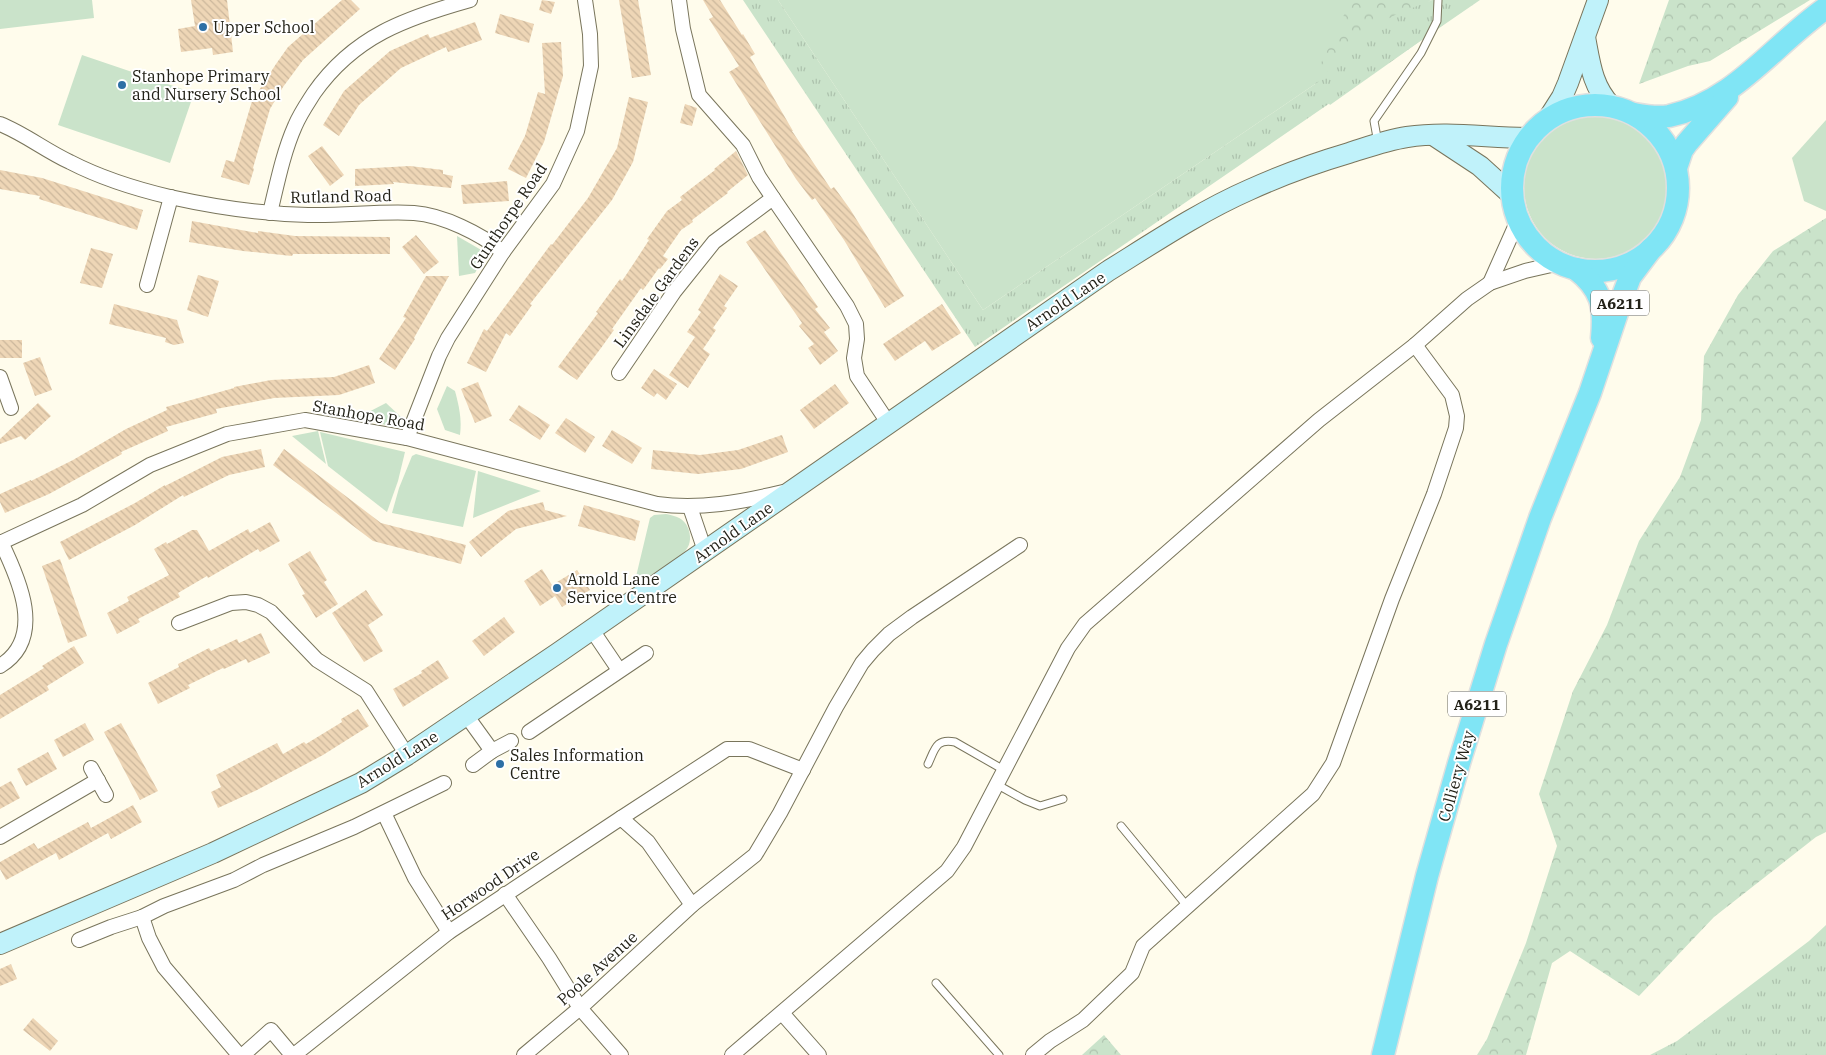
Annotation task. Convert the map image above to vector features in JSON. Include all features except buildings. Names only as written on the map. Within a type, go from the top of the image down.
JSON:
[{"type":"main road","points":[[1634,114],[1668,116],[1702,106],[1737,84],[1826,8]]},
{"type":"main road","points":[[1676,168],[1682,150],[1687,143],[1714,114],[1737,84]]},
{"type":"main road","points":[[1595,104],[1611,106],[1634,114],[1650,125],[1666,146],[1676,168],[1678,195],[1676,207],[1666,231],[1651,249],[1630,263],[1610,270],[1593,271],[1568,266],[1549,257],[1536,246],[1518,220],[1512,195],[1514,170],[1519,153],[1528,138],[1548,119],[1576,106],[1595,104]]},
{"type":"main road","name":"Colliery Way","points":[[1383,1055],[1427,876],[1459,763],[1496,644],[1540,518],[1590,394],[1630,277],[1651,249]]},
{"type":"main road","name":"Colliery Way","points":[[1568,266],[1590,279],[1602,300],[1601,362]]},
{"type":"street","points":[[270,214],[281,168],[295,125],[306,106],[346,56],[370,39],[394,26],[424,13],[470,0]]},
{"type":"street","name":"Gunthorpe Road","points":[[407,438],[448,338],[503,252],[553,184],[576,131],[591,66],[590,34],[585,0]]},
{"type":"street","points":[[679,0],[683,29],[699,95],[744,145],[759,177],[847,306],[856,324],[857,339],[854,358],[856,376],[889,424]]},
{"type":"street","points":[[1548,119],[1562,97],[1568,83],[1598,0]]},
{"type":"street","points":[[1585,35],[1591,73],[1595,84],[1602,97],[1611,106]]},
{"type":"street","name":"Rutland Road","points":[[0,124],[69,162],[101,176],[171,197],[270,214],[340,216],[398,212],[416,213],[437,217],[461,227],[503,252]]},
{"type":"street","name":"Arnold Lane","points":[[0,944],[213,853],[361,783],[407,755],[592,630],[1108,271],[1177,228],[1248,190],[1310,164],[1407,137],[1470,134],[1494,138],[1528,138]]},
{"type":"street","points":[[1433,135],[1480,166],[1512,195]]},
{"type":"street","points":[[147,285],[171,197]]},
{"type":"street","name":"Linsdale Gardens","points":[[619,374],[674,292],[714,242],[773,198]]},
{"type":"street","points":[[1490,282],[1518,220]]},
{"type":"street","points":[[732,1055],[947,871],[964,847],[1068,648],[1084,624],[1319,420],[1415,345],[1467,299],[1490,282],[1525,271],[1568,266]]},
{"type":"street","points":[[1033,1055],[1050,1041],[1083,1020],[1132,973],[1143,946],[1313,794],[1333,763],[1392,599],[1434,494],[1456,428],[1457,416],[1452,395],[1415,345]]},
{"type":"street","points":[[0,377],[2,392],[11,408]]},
{"type":"street","name":"Stanhope Road","points":[[1,543],[82,505],[150,465],[227,434],[305,420],[407,438],[657,504],[690,507],[741,502],[794,490]]},
{"type":"street","points":[[690,507],[705,551]]},
{"type":"street","points":[[0,666],[15,653],[23,638],[26,616],[26,608],[18,583],[1,543]]},
{"type":"street","name":"Poole Avenue","points":[[524,1055],[580,1008],[692,905],[755,855],[836,707],[862,663],[873,650],[889,634],[912,617],[1020,545]]},
{"type":"street","points":[[180,623],[231,604],[246,602],[258,605],[271,612],[317,660],[366,691],[407,755]]},
{"type":"street","points":[[592,630],[619,670]]},
{"type":"street","points":[[530,732],[646,652]]},
{"type":"street","points":[[466,715],[492,751]]},
{"type":"street","points":[[473,765],[510,741]]},
{"type":"street","name":"Horwood Drive","points":[[293,1055],[448,932],[727,749],[749,749],[803,770]]},
{"type":"street","points":[[0,837],[94,774],[106,795]]},
{"type":"street","points":[[80,940],[234,880],[263,865],[384,813],[444,783]]},
{"type":"street","points":[[384,813],[415,878],[448,932]]},
{"type":"street","points":[[621,818],[648,842],[692,905]]},
{"type":"street","points":[[505,894],[549,958],[580,1008],[621,1055]]},
{"type":"street","points":[[142,917],[149,938],[164,967],[239,1055]]},
{"type":"street","points":[[782,1013],[819,1055]]},
{"type":"street","points":[[243,1055],[271,1030],[293,1055]]},
{"type":"lane","points":[[1378,144],[1374,121],[1421,53],[1437,21],[1438,0]]},
{"type":"lane","points":[[928,764],[938,743],[946,740],[955,742],[1004,770]]},
{"type":"lane","points":[[996,784],[1024,800],[1040,806],[1063,799]]},
{"type":"lane","points":[[1122,826],[1187,906]]},
{"type":"lane","points":[[936,983],[999,1055]]},
{"type":"green space","points":[[0,0],[92,0],[94,18],[0,29]]},
{"type":"green space","points":[[743,0],[778,0],[983,310],[1321,80],[1349,44],[1365,32],[1395,15],[1432,0],[1480,0],[975,347]]},
{"type":"green space","points":[[778,0],[1432,0],[1395,15],[1321,80],[983,310]]},
{"type":"green space","points":[[1351,0],[1428,0],[1443,25],[1330,105],[1313,80]]},
{"type":"green space","points":[[1669,0],[1810,0],[1710,61],[1688,66],[1639,84]]},
{"type":"green space","points":[[82,55],[194,93],[170,163],[58,125]]},
{"type":"green space","points":[[1596,115],[1624,120],[1647,136],[1663,159],[1668,187],[1663,215],[1647,238],[1624,254],[1596,259],[1568,254],[1545,238],[1529,215],[1524,187],[1529,159],[1545,136],[1568,120]]},
{"type":"green space","points":[[1826,120],[1826,211],[1804,201],[1792,158]]},
{"type":"green space","points":[[1826,218],[1826,832],[1816,837],[1714,917],[1639,996],[1570,951],[1552,963],[1526,1055],[1477,1055],[1487,1039],[1526,943],[1557,846],[1539,794],[1573,691],[1607,625],[1639,541],[1680,477],[1701,420],[1704,356],[1738,295],[1773,251]]},
{"type":"green space","points":[[457,236],[483,251],[483,259],[475,273],[459,276]]},
{"type":"green space","points":[[447,386],[455,391],[460,413],[460,435],[445,430],[437,409]]},
{"type":"green space","points":[[386,403],[401,417],[398,422],[390,426],[357,418]]},
{"type":"green space","points":[[318,431],[326,464],[292,436]]},
{"type":"green space","points":[[320,432],[405,452],[398,481],[387,512],[328,466]]},
{"type":"green space","points":[[416,454],[476,471],[463,527],[392,513],[399,488],[412,456]]},
{"type":"green space","points":[[478,471],[541,491],[473,518]]},
{"type":"green space","points":[[666,514],[679,518],[684,522],[690,534],[689,545],[678,558],[634,585],[650,518],[654,515]]},
{"type":"green space","points":[[1826,925],[1826,1055],[1650,1055],[1677,1041],[1809,941]]},
{"type":"green space","points":[[1104,1035],[1121,1055],[1082,1055]]},
{"type":"place","name":"Upper School","points":[[203,27]]},
{"type":"place","name":"Stanhope Primary and Nursery School","points":[[122,85]]},
{"type":"place","name":"Arnold Lane Service Centre","points":[[557,588]]},
{"type":"place","name":"Sales Information Centre","points":[[500,764]]}]
